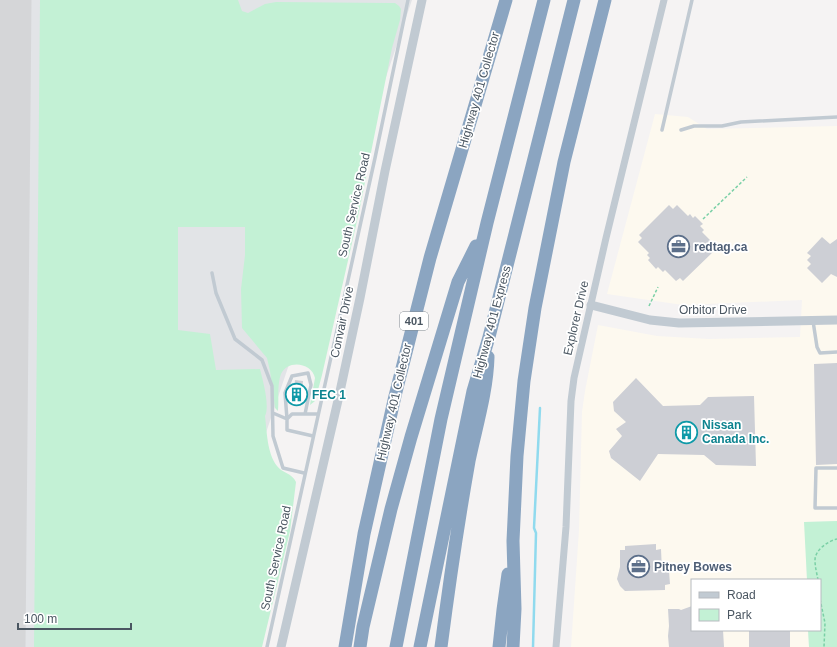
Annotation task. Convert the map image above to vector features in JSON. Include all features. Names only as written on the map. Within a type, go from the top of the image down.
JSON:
[{"type":"highway","name":"Highway 401 Collector","points":[[345,647],[364,534],[397,388],[430,258],[506,0]]},
{"type":"highway","points":[[396,647],[441,419],[487,223],[544,0]]},
{"type":"highway","name":"Highway 401 Express","points":[[420,647],[469,411],[574,0]]},
{"type":"highway","points":[[513,647],[515,609],[513,541],[517,456],[524,381],[535,308],[564,162],[606,0]]},
{"type":"highway","points":[[360,647],[363,628],[391,509],[411,437],[458,282],[487,223]]},
{"type":"highway","points":[[441,647],[469,462],[488,374],[489,337]]},
{"type":"highway","points":[[499,647],[513,541]]},
{"type":"street","name":"Convair Drive","points":[[281,647],[339,396],[422,0]]},
{"type":"street","name":"Explorer Drive","points":[[556,647],[566,527],[571,401],[580,346],[591,306],[664,0]]},
{"type":"street","name":"Orbitor Drive","points":[[591,306],[650,320],[679,323],[837,320]]},
{"type":"lane","name":"South Service Road","points":[[267,647],[304,473],[375,158],[408,0]]},
{"type":"lane","points":[[662,130],[692,0]]},
{"type":"lane","points":[[681,130],[694,126],[722,126],[741,122],[837,117]]},
{"type":"lane","points":[[212,273],[216,293],[235,339],[262,360],[272,386],[273,436],[283,468],[304,473]]},
{"type":"lane","points":[[813,321],[817,347],[820,353],[837,352]]},
{"type":"lane","points":[[305,414],[311,385],[308,373],[292,376],[285,393],[287,419],[288,430],[313,436]]},
{"type":"lane","points":[[273,413],[287,419]]},
{"type":"lane","points":[[287,419],[292,414],[318,414]]},
{"type":"lane","points":[[837,468],[816,468],[815,508],[837,508]]},
{"type":"path","points":[[703,219],[747,177]]},
{"type":"path","points":[[649,306],[658,287]]},
{"type":"path","points":[[818,579],[815,558],[825,544],[831,540],[837,539]]},
{"type":"path","points":[[821,604],[825,623],[824,647]]},
{"type":"shaded area","points":[[0,0],[412,0],[247,489],[233,647],[0,647]]},
{"type":"shaded area","points":[[655,114],[688,117],[707,129],[837,126],[837,521],[805,522],[807,579],[691,579],[691,631],[808,631],[809,647],[571,647],[579,530],[582,412],[598,325],[657,336],[709,339],[800,337],[802,300],[683,305],[607,294]]},
{"type":"green space","points":[[40,0],[238,0],[242,11],[248,13],[265,4],[276,2],[395,3],[401,9],[400,20],[392,48],[359,212],[322,375],[315,401],[310,405],[315,378],[313,373],[305,366],[294,365],[284,369],[281,374],[278,411],[275,408],[267,358],[242,328],[241,289],[245,255],[245,227],[178,227],[178,330],[210,334],[216,370],[260,369],[267,406],[265,416],[271,455],[277,466],[292,477],[296,482],[290,531],[262,647],[34,647]]},
{"type":"green space","points":[[837,521],[837,647],[809,647],[808,631],[821,631],[821,579],[807,579],[804,522]]},
{"type":"building","points":[[669,205],[673,209],[677,205],[688,216],[690,214],[693,218],[695,216],[703,224],[700,226],[704,230],[702,232],[714,244],[711,247],[714,251],[683,281],[680,278],[676,281],[665,270],[663,272],[658,267],[656,269],[648,260],[650,258],[647,255],[649,253],[638,242],[642,238],[639,235]]},
{"type":"building","points":[[822,237],[830,244],[837,239],[837,277],[831,274],[822,283],[807,268],[811,264],[807,260],[811,256],[807,253]]},
{"type":"building","points":[[837,363],[837,464],[816,465],[814,364]]},
{"type":"building","name":"Nissan Canada Inc.","points":[[636,378],[663,406],[700,405],[708,397],[754,396],[756,466],[716,465],[704,455],[658,454],[640,481],[611,458],[609,451],[622,436],[616,429],[626,422],[614,411],[613,402]]},
{"type":"building","name":"FEC 1","points":[[295,380],[303,381],[301,406],[292,405]]},
{"type":"building","points":[[656,544],[656,550],[661,549],[662,571],[669,571],[670,584],[665,585],[665,590],[625,591],[620,586],[617,579],[620,567],[620,550],[625,550],[625,546]]},
{"type":"building","points":[[691,606],[691,631],[723,631],[724,647],[669,647],[668,609],[681,610]]},
{"type":"building","points":[[749,631],[790,631],[790,647],[749,647]]},
{"type":"waterway","points":[[533,647],[536,533],[534,528],[540,408]]},
{"type":"taxiway","points":[[0,29],[6,84]]},
{"type":"taxiway","points":[[0,279],[4,248]]},
{"type":"runway","points":[[0,647],[6,0]]},
{"type":"place","name":"redtag.ca","points":[[679,247]]},
{"type":"place","name":"FEC 1","points":[[297,395]]},
{"type":"place","name":"Nissan Canada Inc.","points":[[687,432]]},
{"type":"place","name":"Pitney Bowes","points":[[639,567]]}]
